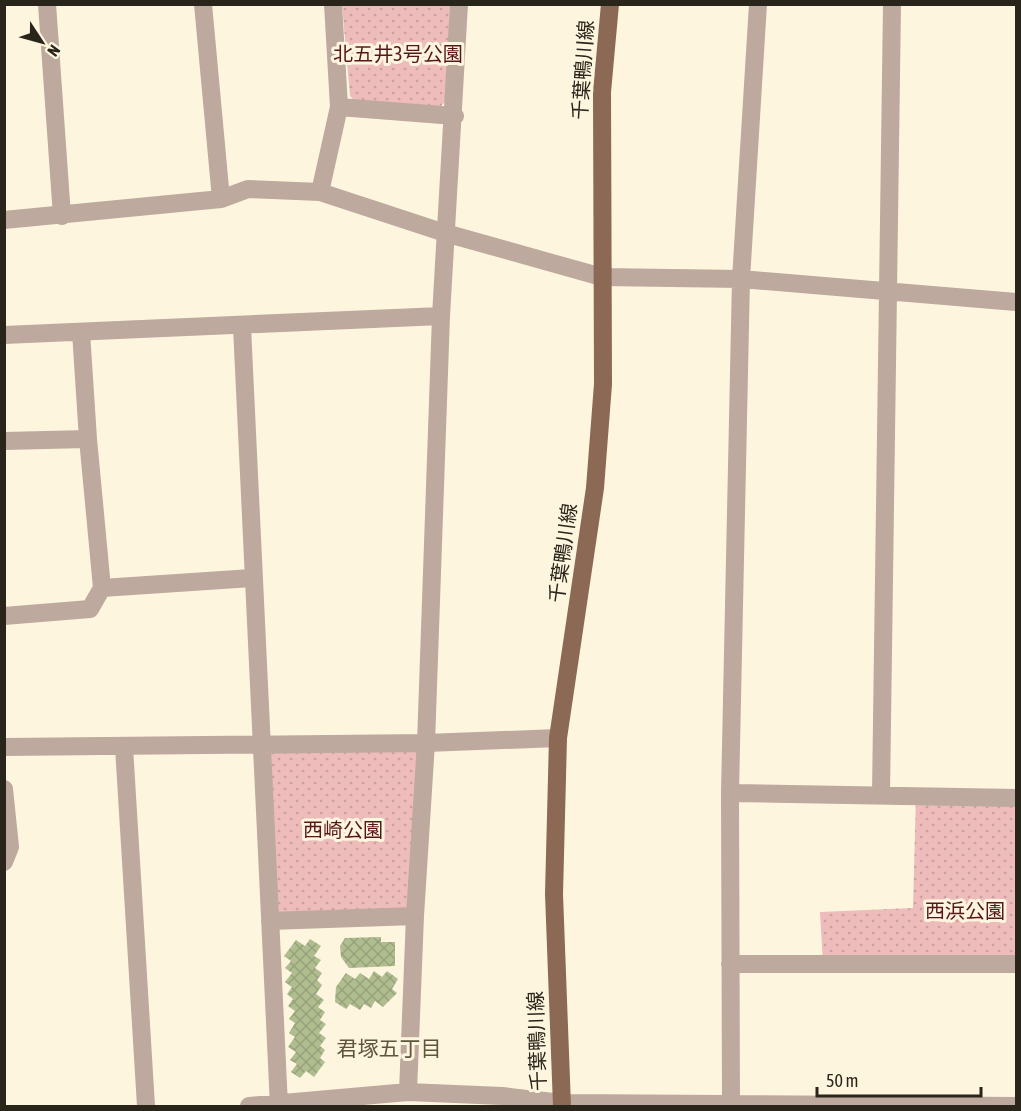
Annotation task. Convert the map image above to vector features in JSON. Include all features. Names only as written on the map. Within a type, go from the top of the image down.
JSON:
[{"type":"main road","name":"千葉鴨川線","points":[[562,1105],[554,894],[558,738],[595,488],[603,384],[602,92],[610,4]]},
{"type":"street","points":[[46,4],[62,216]]},
{"type":"street","points":[[203,4],[221,199]]},
{"type":"street","points":[[320,192],[339,107],[333,4]]},
{"type":"street","points":[[408,1092],[415,916],[426,743],[441,316],[445,233],[455,116],[459,4]]},
{"type":"street","points":[[731,1105],[730,793],[741,279],[759,4]]},
{"type":"street","points":[[881,794],[892,4]]},
{"type":"street","points":[[339,107],[455,116]]},
{"type":"street","points":[[4,220],[221,199],[249,189],[320,192],[445,233],[602,277],[741,279],[1017,302]]},
{"type":"street","points":[[4,336],[242,327],[441,316]]},
{"type":"street","points":[[242,327],[252,578],[279,1105]]},
{"type":"street","points":[[4,616],[90,609],[102,588],[81,332]]},
{"type":"street","points":[[4,441],[88,439]]},
{"type":"street","points":[[102,588],[252,578]]},
{"type":"street","points":[[4,747],[426,743],[558,738]]},
{"type":"street","points":[[124,747],[146,1107]]},
{"type":"street","points":[[4,789],[10,847],[4,862]]},
{"type":"street","points":[[730,793],[1017,798]]},
{"type":"street","points":[[270,921],[415,916]]},
{"type":"street","points":[[730,964],[1017,964]]},
{"type":"street","points":[[249,1107],[408,1092],[502,1096],[562,1105],[1017,1106]]},
{"type":"green space","name":"北五井3号公園","points":[[342,5],[450,5],[447,100],[440,107],[356,102],[350,96]]},
{"type":"green space","name":"西崎公園","points":[[426,743],[415,916],[270,921],[260,744]]},
{"type":"green space","name":"西浜公園","points":[[916,795],[1016,798],[1016,964],[823,964],[820,912],[913,908]]},
{"type":"building","points":[[381,937],[381,942],[395,942],[395,966],[349,968],[341,957],[340,946],[345,938]]},
{"type":"building","points":[[310,939],[321,946],[314,956],[321,960],[315,968],[322,973],[317,980],[322,985],[316,994],[324,1000],[318,1007],[325,1012],[320,1020],[326,1024],[319,1033],[326,1038],[320,1046],[325,1050],[320,1058],[325,1062],[314,1077],[306,1071],[300,1078],[291,1072],[297,1064],[290,1060],[296,1052],[288,1047],[295,1037],[289,1033],[295,1023],[289,1019],[295,1011],[288,1006],[293,999],[287,994],[292,987],[285,982],[292,973],[285,968],[291,961],[284,956],[296,940],[305,946]]},
{"type":"building","points":[[374,971],[382,977],[387,971],[398,979],[392,989],[397,993],[383,1007],[375,1001],[371,1008],[364,1004],[360,1010],[350,1004],[346,1009],[335,1002],[336,987],[346,973],[355,979],[360,973],[369,979]]},
{"type":"district","name":"君塚五丁目","points":[[389,1049]]}]
